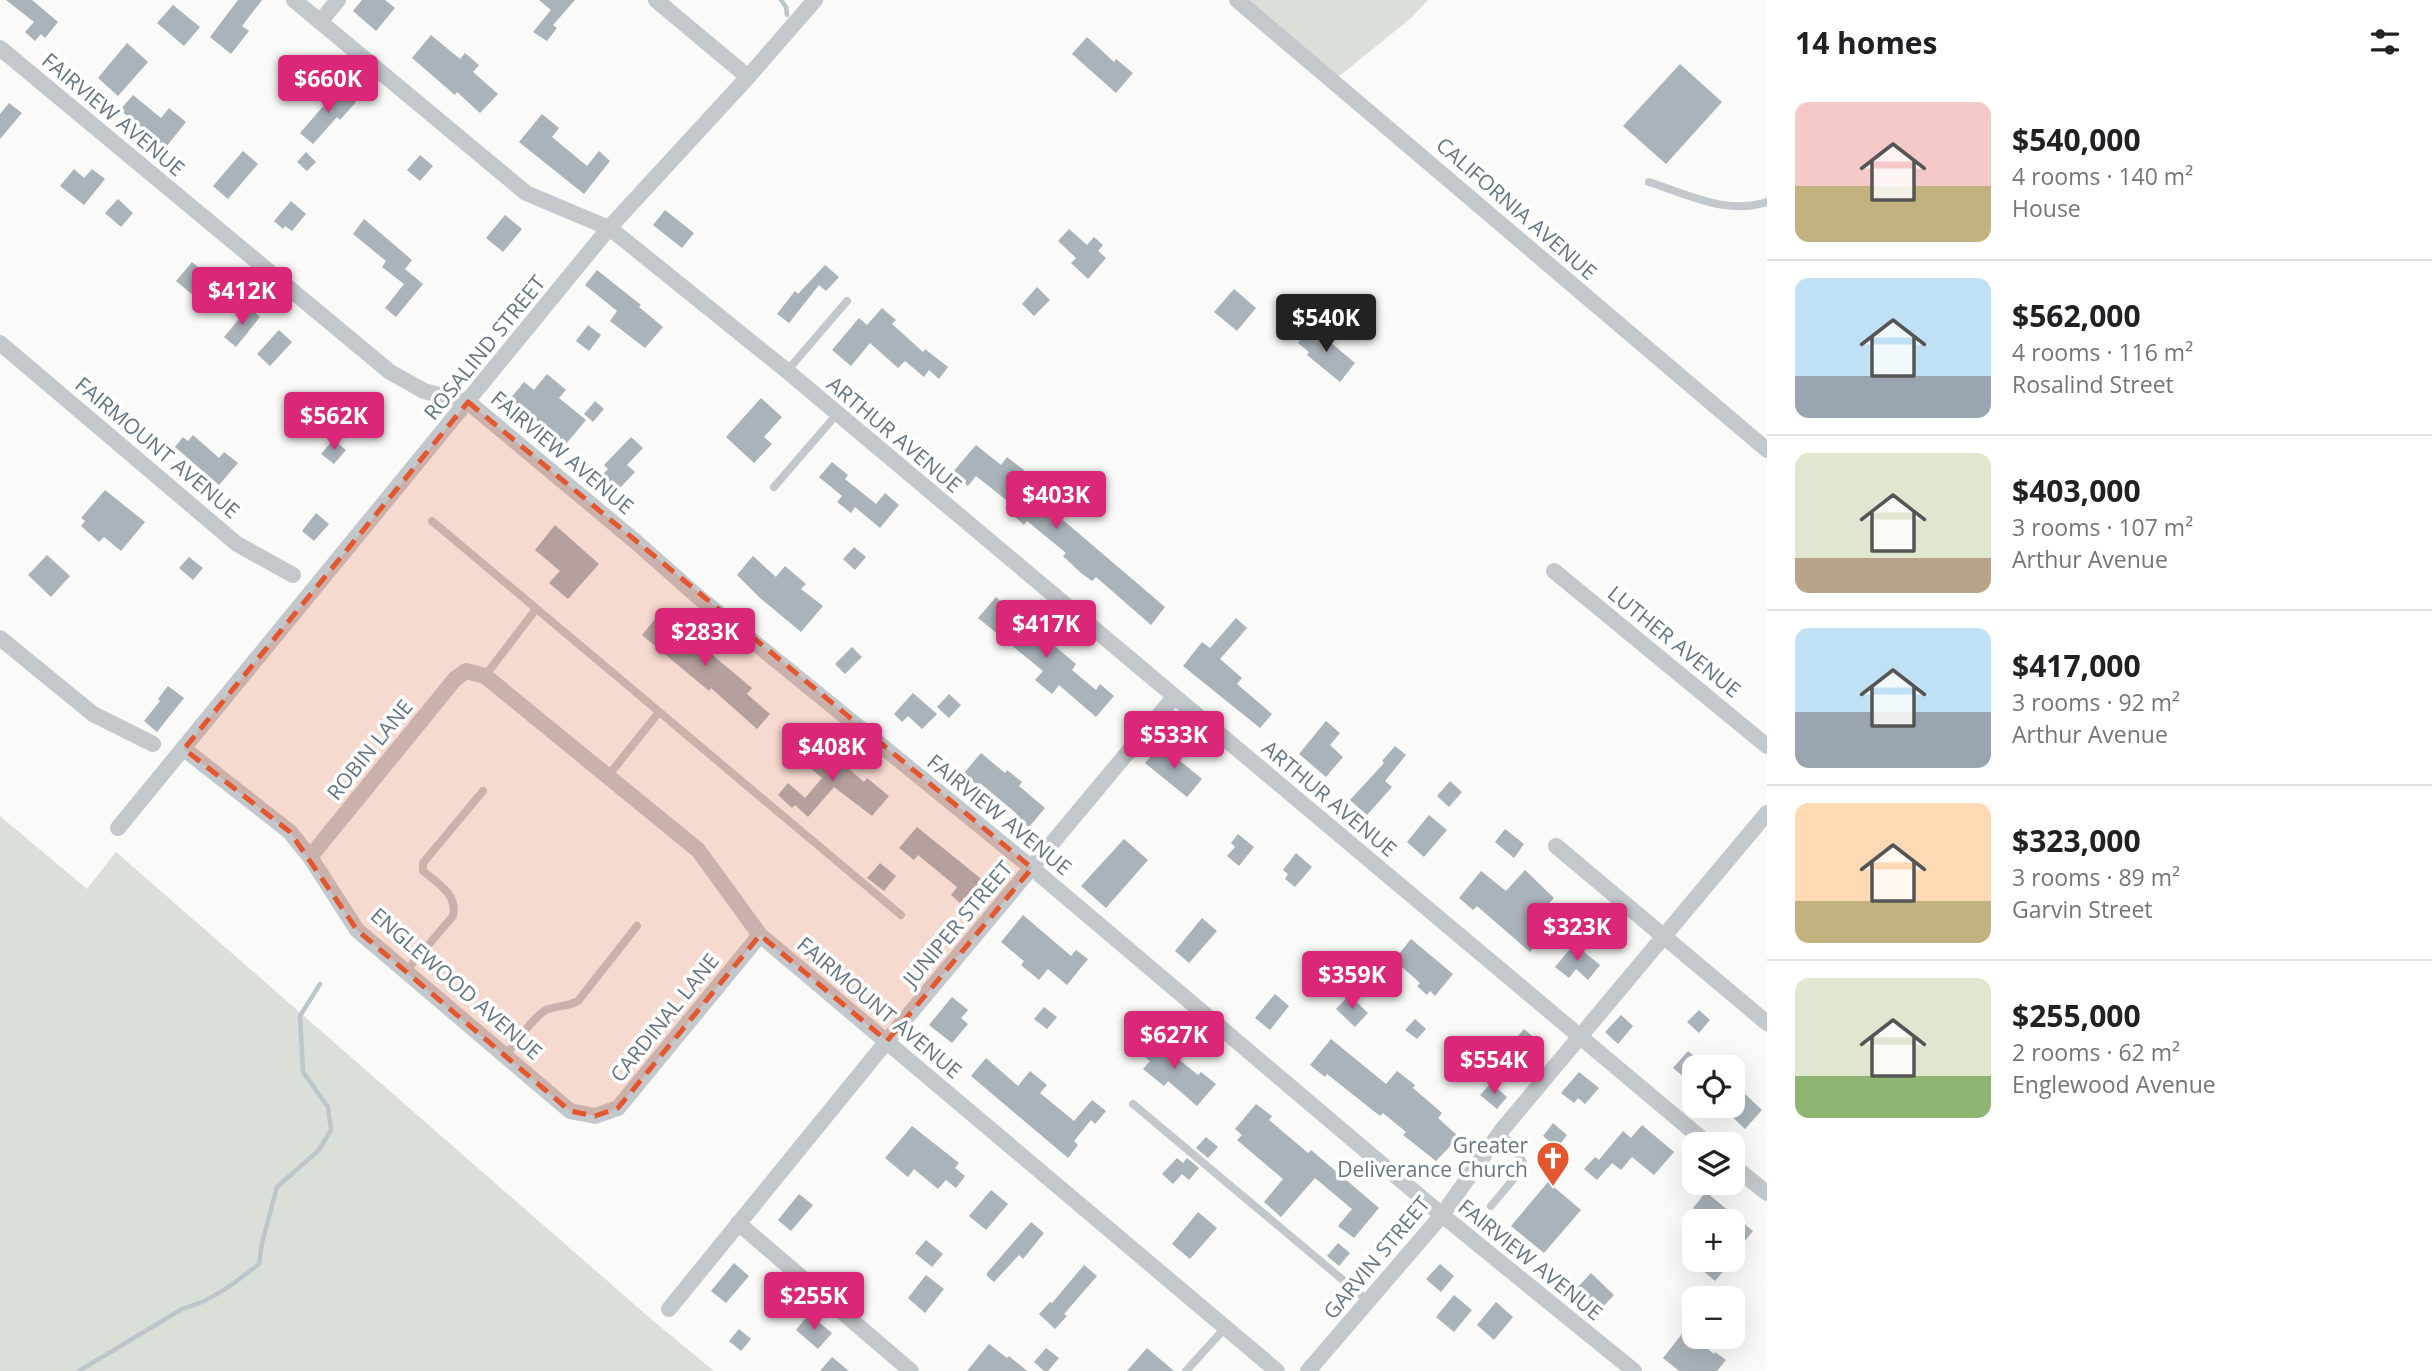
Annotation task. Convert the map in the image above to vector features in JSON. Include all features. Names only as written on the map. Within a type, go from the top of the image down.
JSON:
[{"type":"street","name":"ARTHUR AVENUE","points":[[294,0],[526,193],[609,228],[787,371],[1693,1132]]},
{"type":"street","points":[[320,22],[338,0]]},
{"type":"street","points":[[656,0],[748,77]]},
{"type":"street","name":"ROSALIND STREET","points":[[118,828],[609,228],[815,0]]},
{"type":"street","name":"CALIFORNIA AVENUE","points":[[1237,0],[1767,450]]},
{"type":"street","name":"FAIRVIEW AVENUE","points":[[0,48],[390,372],[424,391],[468,402],[696,595],[1032,868],[1442,1215],[1634,1371]]},
{"type":"street","name":"FAIRMOUNT AVENUE","points":[[0,343],[237,544],[293,575]]},
{"type":"street","name":"LUTHER AVENUE","points":[[1554,571],[1767,746]]},
{"type":"street","points":[[0,638],[93,714],[153,744]]},
{"type":"street","name":"FAIRMOUNT AVENUE","points":[[466,671],[485,676],[698,850],[760,936],[1277,1371]]},
{"type":"street","name":"ROBIN LANE","points":[[310,857],[455,679],[466,671]]},
{"type":"street","name":"JUNIPER STREET","points":[[669,1309],[887,1041],[1174,697]]},
{"type":"street","name":"ENGLEWOOD AVENUE","points":[[184,749],[290,832],[310,857],[357,930],[570,1111],[595,1116]]},
{"type":"street","name":"GARVIN STREET","points":[[1308,1371],[1442,1215],[1501,1131],[1767,813]]},
{"type":"street","points":[[1556,846],[1767,1023]]},
{"type":"street","name":"CARDINAL LANE","points":[[595,1116],[618,1108],[760,936]]},
{"type":"street","points":[[1745,1176],[1767,1194]]},
{"type":"street","points":[[738,1223],[911,1371]]},
{"type":"lane","points":[[1649,183],[1724,207],[1754,206],[1767,202]]},
{"type":"lane","points":[[787,371],[847,301]]},
{"type":"lane","points":[[774,487],[837,414]]},
{"type":"lane","points":[[432,521],[901,915]]},
{"type":"lane","points":[[485,676],[536,609]]},
{"type":"lane","points":[[608,776],[659,712]]},
{"type":"lane","points":[[406,971],[453,916],[455,906],[452,897],[423,871],[423,863],[483,791]]},
{"type":"lane","points":[[505,1056],[543,1012],[578,1001],[637,926]]},
{"type":"lane","points":[[1133,1104],[1368,1301]]},
{"type":"lane","points":[[1491,1206],[1521,1170],[1523,1162],[1501,1131]]},
{"type":"lane","points":[[1186,1371],[1224,1328]]},
{"type":"highlighted area","points":[[468,402],[1032,868],[887,1041],[760,935],[618,1108],[595,1116],[570,1111],[357,930],[290,832],[184,749]]},
{"type":"shaded area","points":[[1244,0],[1428,0],[1411,18],[1337,78]]},
{"type":"shaded area","points":[[0,816],[87,889],[116,852],[714,1371],[0,1371]]},
{"type":"building","points":[[6,0],[32,0],[58,22],[45,38],[41,34],[35,41],[25,32],[34,22]]},
{"type":"building","points":[[238,0],[262,0],[242,26],[249,31],[231,54],[210,37]]},
{"type":"building","points":[[362,0],[385,0],[395,8],[376,31],[353,11]]},
{"type":"building","points":[[539,0],[575,0],[553,25],[557,28],[547,41],[533,32],[551,10]]},
{"type":"building","points":[[173,5],[200,27],[184,46],[157,23]]},
{"type":"building","points":[[431,35],[460,59],[465,53],[479,65],[473,72],[498,94],[480,113],[412,58]]},
{"type":"building","points":[[1087,37],[1114,62],[1116,59],[1133,73],[1116,93],[1072,54]]},
{"type":"building","points":[[127,43],[148,62],[118,96],[98,78]]},
{"type":"building","points":[[1680,64],[1722,102],[1666,164],[1623,126]]},
{"type":"building","points":[[339,88],[356,102],[340,120],[337,117],[313,144],[300,133]]},
{"type":"building","points":[[133,95],[161,118],[169,108],[186,122],[166,147],[120,110]]},
{"type":"building","points":[[9,103],[22,113],[0,139],[0,114]]},
{"type":"building","points":[[542,114],[559,128],[552,137],[587,166],[599,151],[610,161],[584,194],[519,142]]},
{"type":"building","points":[[243,151],[258,164],[228,199],[213,186]]},
{"type":"building","points":[[306,152],[316,162],[307,171],[297,162]]},
{"type":"building","points":[[420,155],[433,166],[420,181],[407,170]]},
{"type":"building","points":[[74,169],[84,178],[92,169],[105,179],[84,205],[60,186]]},
{"type":"building","points":[[118,199],[133,213],[121,227],[105,213]]},
{"type":"building","points":[[291,201],[306,214],[292,231],[285,226],[283,229],[274,221]]},
{"type":"building","points":[[665,210],[694,233],[682,248],[653,225]]},
{"type":"building","points":[[505,215],[522,229],[503,252],[486,238]]},
{"type":"building","points":[[364,219],[412,260],[405,269],[423,284],[396,317],[385,308],[404,284],[382,267],[386,261],[353,234]]},
{"type":"building","points":[[1069,229],[1087,245],[1094,237],[1103,245],[1098,251],[1106,258],[1088,279],[1071,263],[1076,258],[1058,241]]},
{"type":"building","points":[[192,262],[210,277],[194,296],[176,281]]},
{"type":"building","points":[[825,265],[839,277],[826,291],[819,285],[789,323],[777,314],[795,291],[798,294]]},
{"type":"building","points":[[597,270],[641,305],[639,307],[663,327],[645,348],[610,321],[617,311],[585,285]]},
{"type":"building","points":[[1037,287],[1050,300],[1034,316],[1022,304]]},
{"type":"building","points":[[1234,289],[1256,308],[1237,331],[1214,312]]},
{"type":"building","points":[[249,307],[260,317],[236,347],[224,337]]},
{"type":"building","points":[[882,308],[896,320],[892,324],[923,352],[925,349],[948,367],[939,379],[929,370],[924,377],[905,361],[898,368],[870,343],[851,366],[832,350],[859,318],[867,325]]},
{"type":"building","points":[[588,325],[601,335],[589,351],[576,341]]},
{"type":"building","points":[[1311,326],[1355,363],[1340,382],[1307,355],[1309,352],[1298,343]]},
{"type":"building","points":[[279,330],[292,342],[270,366],[257,354]]},
{"type":"building","points":[[547,374],[566,390],[559,398],[586,420],[566,444],[510,399],[524,382],[534,390]]},
{"type":"building","points":[[317,393],[330,403],[310,428],[297,418]]},
{"type":"building","points":[[761,398],[782,417],[764,437],[772,444],[754,463],[726,437]]},
{"type":"building","points":[[357,399],[368,409],[355,424],[344,415]]},
{"type":"building","points":[[595,401],[604,409],[593,422],[584,414]]},
{"type":"building","points":[[193,435],[219,458],[224,452],[238,463],[219,485],[175,447],[183,437],[188,441]]},
{"type":"building","points":[[631,437],[643,448],[627,465],[635,472],[618,490],[602,475],[608,469],[604,465]]},
{"type":"building","points":[[333,440],[346,450],[334,464],[321,454]]},
{"type":"building","points":[[976,445],[1001,465],[1007,457],[1024,470],[1015,481],[1042,504],[1039,507],[1059,524],[1063,520],[1165,607],[1151,625],[1096,577],[1092,581],[1081,573],[1063,556],[1066,553],[1027,521],[1024,525],[1005,508],[1010,503],[976,476],[968,486],[952,473]]},
{"type":"building","points":[[832,462],[848,475],[845,479],[876,504],[885,493],[899,505],[880,528],[855,507],[851,513],[837,502],[842,496],[819,477]]},
{"type":"building","points":[[105,490],[145,522],[121,551],[104,537],[99,542],[81,526],[85,521],[81,518]]},
{"type":"building","points":[[316,513],[329,524],[314,541],[302,531]]},
{"type":"building","points":[[555,525],[599,564],[568,599],[549,583],[560,571],[535,550]]},
{"type":"building","points":[[854,547],[866,557],[855,570],[843,559]]},
{"type":"building","points":[[47,555],[70,576],[51,597],[28,575]]},
{"type":"building","points":[[753,556],[776,577],[785,566],[806,584],[801,589],[823,606],[801,632],[737,575]]},
{"type":"building","points":[[189,557],[203,568],[193,580],[179,568]]},
{"type":"building","points":[[996,597],[1009,609],[1004,615],[1031,638],[1037,631],[1076,664],[1072,670],[1096,690],[1100,684],[1114,696],[1096,717],[1059,685],[1052,694],[1035,680],[1043,671],[978,618]]},
{"type":"building","points":[[661,612],[752,688],[747,694],[770,714],[757,729],[711,688],[709,691],[642,635]]},
{"type":"building","points":[[1236,618],[1247,628],[1220,659],[1242,678],[1237,684],[1272,714],[1260,728],[1183,666],[1202,642],[1210,648]]},
{"type":"building","points":[[852,647],[862,657],[845,674],[835,664]]},
{"type":"building","points":[[168,686],[184,698],[157,732],[144,721]]},
{"type":"building","points":[[913,693],[937,714],[922,729],[908,716],[902,722],[894,714]]},
{"type":"building","points":[[949,694],[961,705],[949,718],[937,707]]},
{"type":"building","points":[[1326,721],[1340,733],[1330,745],[1343,757],[1326,777],[1299,754]]},
{"type":"building","points":[[811,736],[864,782],[867,778],[889,796],[872,816],[834,787],[808,817],[795,805],[792,808],[778,795],[788,783],[805,798],[822,778],[803,762],[805,760],[797,753]]},
{"type":"building","points":[[1161,745],[1202,779],[1187,797],[1145,763]]},
{"type":"building","points":[[1395,746],[1406,755],[1385,781],[1392,787],[1367,815],[1350,800],[1384,763],[1382,761]]},
{"type":"building","points":[[981,753],[1005,773],[1007,770],[1022,782],[1019,786],[1045,808],[1029,827],[980,783],[977,785],[964,773]]},
{"type":"building","points":[[1450,781],[1462,792],[1449,807],[1437,796]]},
{"type":"building","points":[[1429,815],[1447,830],[1424,857],[1407,842]]},
{"type":"building","points":[[917,827],[985,882],[970,900],[965,897],[960,903],[951,895],[957,887],[918,855],[914,860],[899,848]]},
{"type":"building","points":[[1505,829],[1524,844],[1514,858],[1495,842]]},
{"type":"building","points":[[1238,834],[1254,847],[1239,866],[1227,856],[1235,847],[1231,843]]},
{"type":"building","points":[[1124,839],[1148,860],[1106,908],[1081,886]]},
{"type":"building","points":[[1296,853],[1312,867],[1295,887],[1285,879],[1288,874],[1283,870]]},
{"type":"building","points":[[880,863],[896,876],[884,891],[867,878]]},
{"type":"building","points":[[1525,870],[1554,898],[1532,922],[1546,934],[1530,952],[1477,906],[1473,910],[1459,898],[1481,871],[1506,891]]},
{"type":"building","points":[[1023,915],[1071,956],[1076,950],[1088,959],[1067,985],[1048,969],[1039,980],[1021,965],[1024,961],[1001,942]]},
{"type":"building","points":[[1202,918],[1217,931],[1189,963],[1175,951]]},
{"type":"building","points":[[1411,939],[1453,974],[1435,996],[1430,991],[1427,995],[1417,986],[1420,983],[1394,960]]},
{"type":"building","points":[[1574,944],[1600,965],[1588,980],[1576,969],[1569,978],[1555,967]]},
{"type":"building","points":[[1275,994],[1289,1006],[1270,1030],[1255,1018]]},
{"type":"building","points":[[1349,995],[1368,1013],[1355,1027],[1336,1009]]},
{"type":"building","points":[[952,997],[968,1010],[961,1018],[968,1024],[952,1043],[929,1025]]},
{"type":"building","points":[[1044,1007],[1057,1017],[1047,1029],[1034,1019]]},
{"type":"building","points":[[1699,1010],[1710,1020],[1699,1033],[1687,1022]]},
{"type":"building","points":[[1621,1015],[1633,1026],[1618,1044],[1605,1032]]},
{"type":"building","points":[[1415,1019],[1426,1029],[1417,1039],[1405,1030]]},
{"type":"building","points":[[1524,1029],[1537,1040],[1512,1070],[1499,1059]]},
{"type":"building","points":[[1148,1034],[1198,1075],[1201,1072],[1216,1084],[1197,1106],[1168,1081],[1164,1086],[1143,1069],[1150,1061],[1135,1049]]},
{"type":"building","points":[[1331,1039],[1386,1084],[1397,1071],[1442,1113],[1438,1118],[1459,1137],[1436,1161],[1403,1135],[1406,1132],[1383,1113],[1380,1116],[1327,1074],[1325,1077],[1310,1065]]},
{"type":"building","points":[[986,1058],[1018,1086],[1030,1071],[1047,1085],[1040,1093],[1074,1121],[1092,1100],[1106,1111],[1095,1124],[1091,1120],[1074,1141],[1078,1145],[1068,1158],[971,1076]]},
{"type":"building","points":[[1682,1058],[1682,1075],[1673,1068]]},
{"type":"building","points":[[1579,1072],[1599,1088],[1585,1104],[1578,1098],[1574,1103],[1561,1093]]},
{"type":"building","points":[[1491,1083],[1507,1097],[1497,1109],[1480,1095]]},
{"type":"building","points":[[1745,1094],[1762,1110],[1745,1129],[1733,1118],[1745,1118]]},
{"type":"building","points":[[1256,1104],[1272,1116],[1269,1120],[1308,1153],[1311,1150],[1379,1208],[1354,1238],[1338,1226],[1352,1209],[1315,1178],[1281,1217],[1264,1202],[1283,1179],[1237,1140],[1242,1135],[1235,1129]]},
{"type":"building","points":[[1553,1123],[1567,1135],[1557,1148],[1543,1136]]},
{"type":"building","points":[[1642,1125],[1674,1152],[1654,1175],[1632,1157],[1621,1170],[1612,1163],[1597,1180],[1584,1169],[1595,1157],[1599,1160],[1623,1131],[1631,1138]]},
{"type":"building","points":[[912,1126],[959,1163],[955,1168],[965,1176],[956,1188],[946,1180],[938,1189],[914,1169],[908,1177],[885,1158]]},
{"type":"building","points":[[1206,1137],[1218,1147],[1208,1158],[1196,1148]]},
{"type":"building","points":[[1177,1158],[1183,1163],[1187,1158],[1199,1168],[1189,1180],[1182,1174],[1173,1184],[1162,1174]]},
{"type":"building","points":[[1548,1182],[1581,1210],[1544,1253],[1511,1226]]},
{"type":"building","points":[[991,1190],[1008,1204],[986,1230],[969,1216]]},
{"type":"building","points":[[799,1194],[813,1205],[791,1231],[778,1220]]},
{"type":"building","points":[[1704,1195],[1710,1195],[1726,1209],[1694,1209]]},
{"type":"building","points":[[1198,1212],[1217,1228],[1190,1259],[1172,1244]]},
{"type":"building","points":[[1031,1222],[1044,1233],[1023,1259],[1019,1255],[994,1282],[987,1273]]},
{"type":"building","points":[[1745,1224],[1753,1231],[1745,1241]]},
{"type":"building","points":[[926,1240],[943,1254],[932,1267],[915,1253]]},
{"type":"building","points":[[1338,1243],[1350,1253],[1339,1266],[1327,1256]]},
{"type":"building","points":[[734,1263],[749,1276],[726,1303],[711,1291]]},
{"type":"building","points":[[1440,1264],[1454,1276],[1441,1292],[1426,1279]]},
{"type":"building","points":[[1084,1265],[1097,1276],[1064,1314],[1067,1316],[1055,1329],[1039,1314],[1052,1303]]},
{"type":"building","points":[[1704,1272],[1723,1272],[1715,1281]]},
{"type":"building","points":[[1591,1273],[1614,1295],[1600,1310],[1577,1288]]},
{"type":"building","points":[[926,1275],[944,1289],[925,1313],[908,1298]]},
{"type":"building","points":[[1454,1295],[1472,1310],[1454,1332],[1436,1317]]},
{"type":"building","points":[[1496,1302],[1513,1317],[1494,1340],[1477,1325]]},
{"type":"building","points":[[809,1314],[832,1333],[818,1349],[796,1330]]},
{"type":"building","points":[[739,1329],[751,1339],[741,1351],[729,1341]]},
{"type":"building","points":[[1682,1334],[1682,1349],[1708,1349],[1726,1360],[1717,1371],[1679,1371],[1663,1358]]},
{"type":"building","points":[[989,1344],[1007,1358],[1009,1356],[1027,1371],[967,1371]]},
{"type":"building","points":[[1046,1348],[1059,1358],[1048,1371],[1044,1371],[1034,1362]]},
{"type":"building","points":[[1147,1348],[1174,1371],[1127,1371]]},
{"type":"building","points":[[832,1357],[849,1371],[820,1371]]},
{"type":"waterway","points":[[781,0],[787,15]]},
{"type":"waterway","points":[[79,1371],[182,1309],[223,1291],[259,1264],[277,1187],[319,1150],[331,1130],[328,1107],[303,1072],[300,1016],[320,984]]},
{"type":"place","name":"Greater Deliverance Church","points":[[1553,1188]]}]
